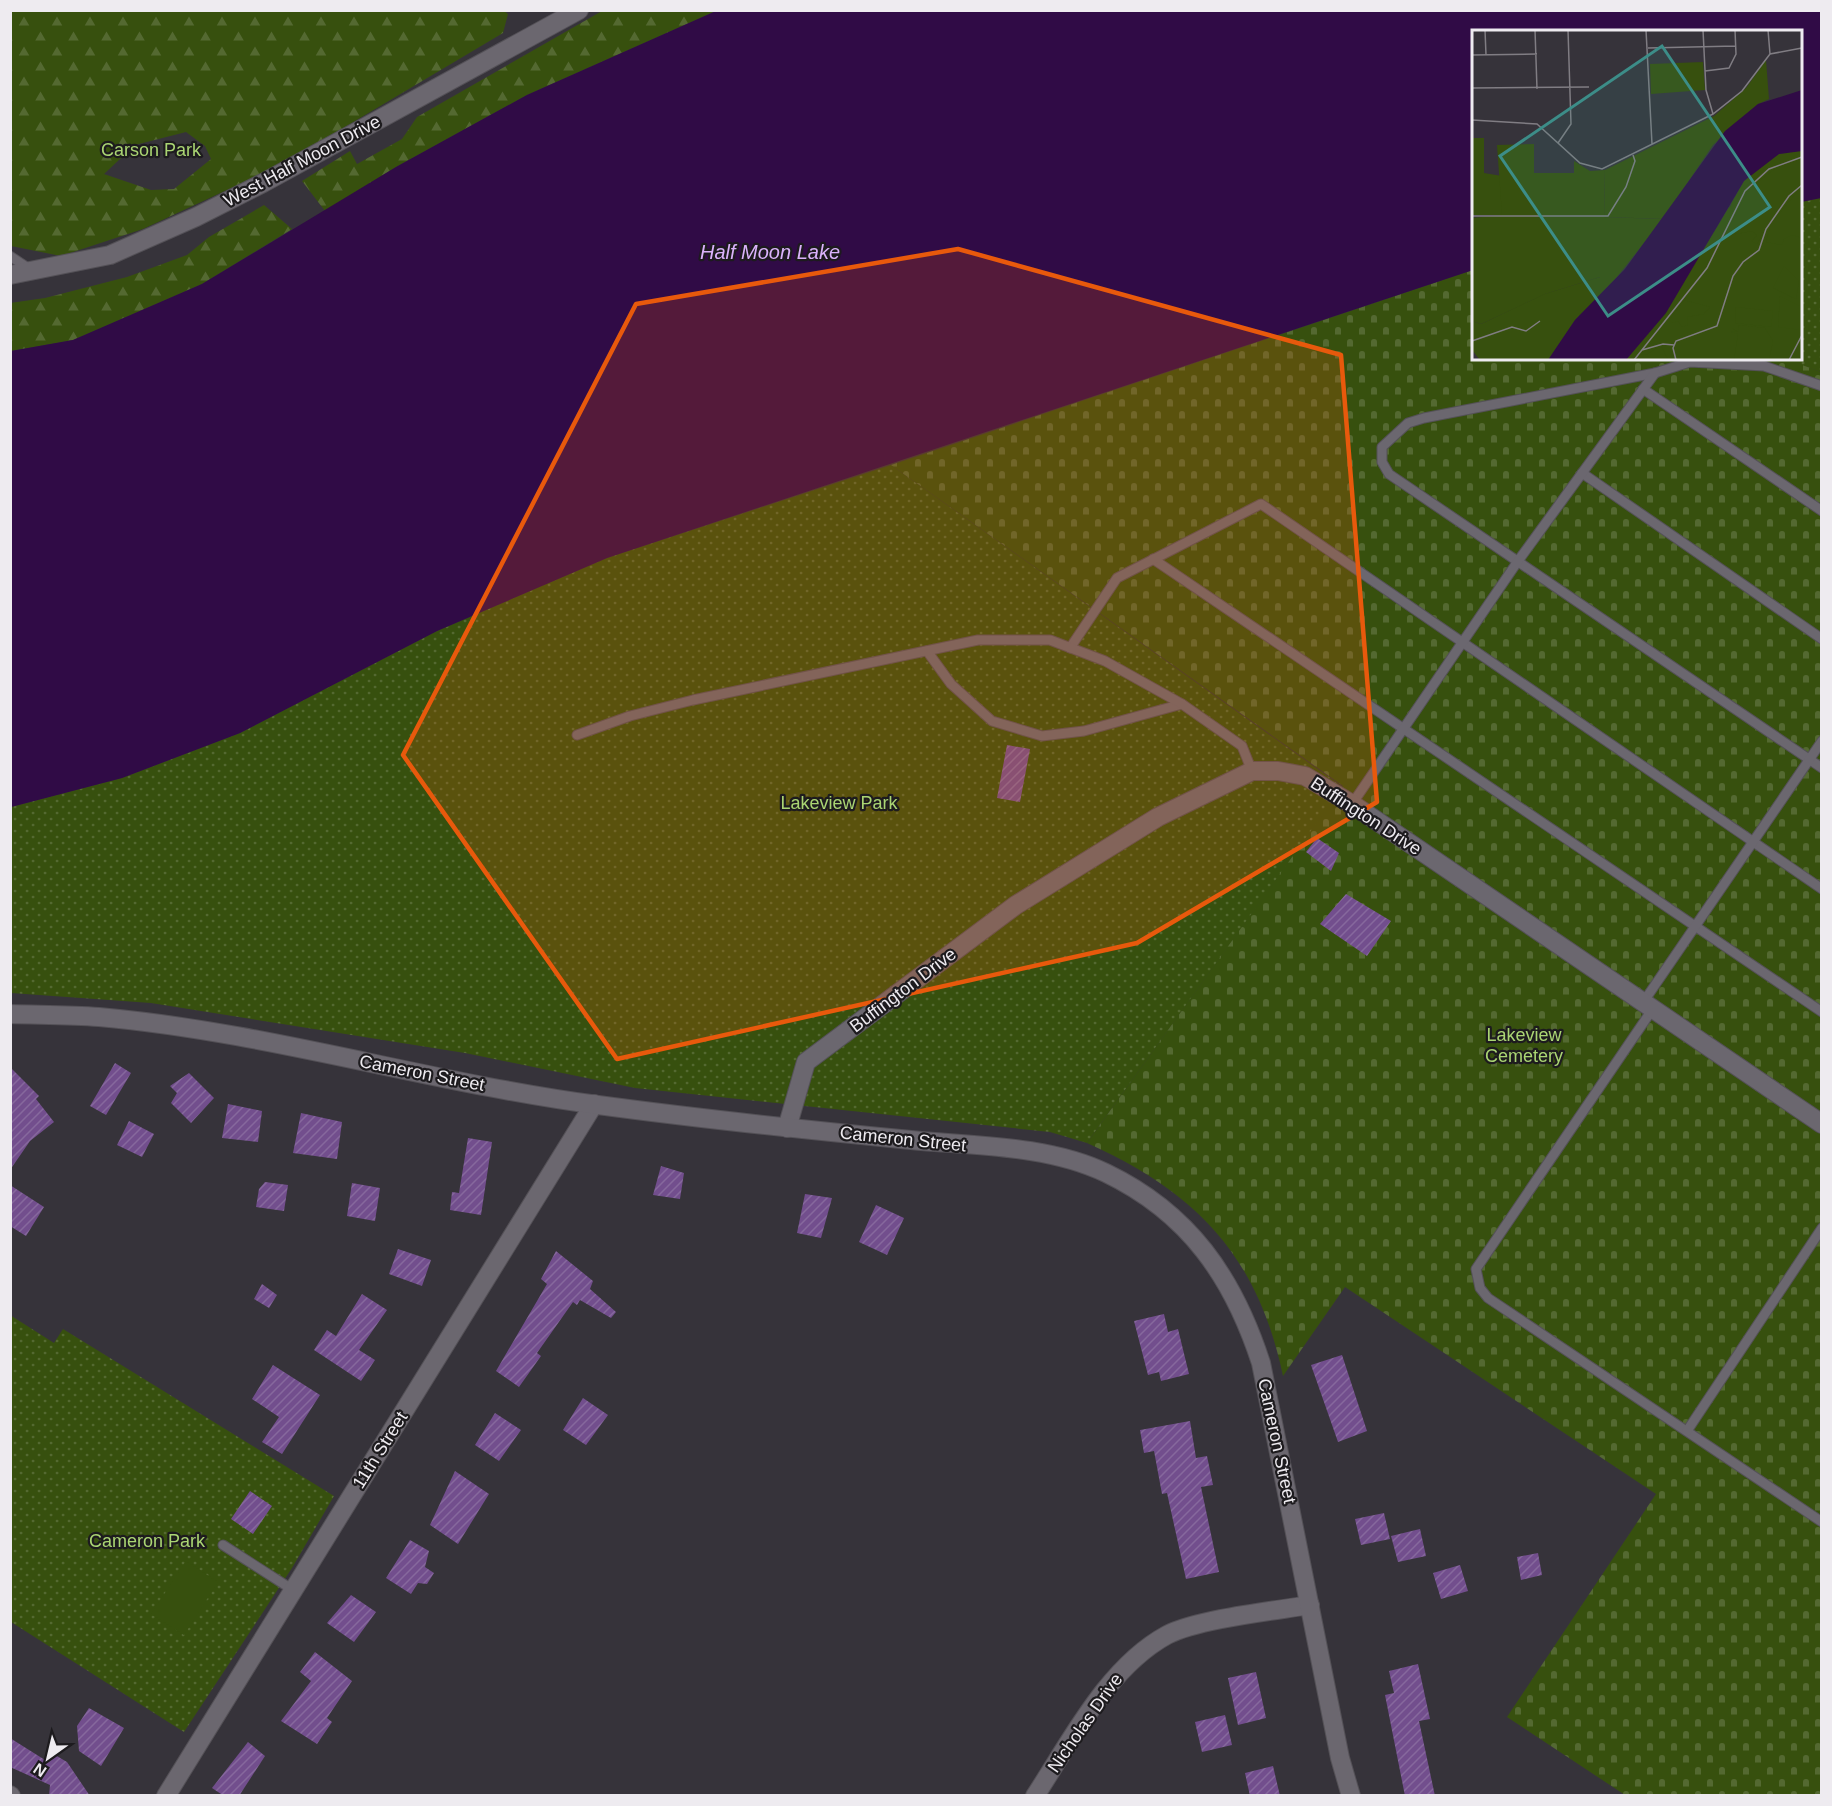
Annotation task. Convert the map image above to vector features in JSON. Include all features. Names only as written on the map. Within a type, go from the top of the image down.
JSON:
[{"type":"street","name":"West Half Moon Drive","points":[[10,275],[111,255],[196,217],[263,183],[579,10]]},
{"type":"street","name":"Buffington Drive","points":[[786,1128],[806,1062],[1016,905],[1158,817],[1252,771],[1278,771],[1305,776],[1352,804],[1821,1124]]},
{"type":"street","name":"Cameron Street","points":[[10,1014],[100,1017],[237,1037],[594,1104],[786,1128],[1021,1151],[1065,1159],[1104,1172],[1145,1195],[1182,1225],[1210,1256],[1231,1289],[1250,1328],[1261,1363],[1340,1758],[1351,1796]]},
{"type":"street","name":"11th Street","points":[[166,1796],[594,1104]]},
{"type":"street","name":"Nicholas Drive","points":[[1035,1796],[1112,1680],[1137,1655],[1169,1634],[1209,1623],[1310,1605]]},
{"type":"lane","points":[[10,256],[33,271]]},
{"type":"lane","points":[[1821,386],[1764,366],[1690,362],[1655,373],[1424,418],[1408,423],[1382,447],[1382,462],[1389,474],[1821,768]]},
{"type":"lane","points":[[1352,804],[1518,561],[1655,373]]},
{"type":"lane","points":[[1643,389],[1821,511]]},
{"type":"lane","points":[[1582,473],[1821,639]]},
{"type":"lane","points":[[1070,648],[1117,578],[1261,504],[1461,644],[1821,889]]},
{"type":"lane","points":[[1153,559],[1821,1012]]},
{"type":"lane","points":[[577,735],[630,717],[693,700],[978,640],[1050,640],[1105,661],[1182,704],[1242,746],[1252,771]]},
{"type":"lane","points":[[927,651],[951,684],[992,721],[1042,736],[1084,731],[1182,704]]},
{"type":"lane","points":[[1821,741],[1695,926],[1647,1007],[1476,1269],[1476,1279],[1488,1298],[1821,1522]]},
{"type":"lane","points":[[1687,1431],[1821,1228]]},
{"type":"lane","points":[[223,1545],[293,1590]]},
{"type":"highlighted area","points":[[958,249],[1341,355],[1377,802],[1137,943],[617,1059],[403,755],[636,304]]},
{"type":"green space","points":[[503,10],[508,14],[503,33],[281,165],[143,229],[61,256],[11,246],[10,11]],"holes":[[[186,132],[205,146],[211,159],[174,189],[151,190],[104,174],[135,145]]]},
{"type":"green space","points":[[602,11],[716,11],[527,95],[396,167],[325,211],[302,181],[350,151],[357,164],[402,139],[417,117]]},
{"type":"green space","points":[[1821,198],[1821,372],[1786,360],[1802,360],[1802,202]]},
{"type":"green space","points":[[264,205],[292,229],[202,284],[73,340],[11,351],[10,303],[45,298],[127,277],[187,255],[209,237]]},
{"type":"green space","name":"Lakeview Cemetery","points":[[1472,270],[1472,360],[1788,360],[1821,372],[1821,1795],[1625,1795],[1507,1717],[1656,1494],[1345,1287],[1283,1376],[1272,1334],[1257,1296],[1239,1263],[1217,1233],[1191,1207],[1161,1183],[1126,1162],[1087,1143],[1343,786],[891,465]]},
{"type":"green space","name":"Lakeview Park","points":[[891,465],[1343,787],[1087,1143],[1050,1132],[635,1088],[465,1053],[151,1003],[11,993],[11,807],[122,778],[240,733],[437,631],[607,558]]},
{"type":"green space","name":"Cameron Park","points":[[10,1315],[54,1343],[63,1329],[334,1496],[292,1568],[184,1732],[11,1622]]},
{"type":"green space","points":[[186,1561],[218,1582],[184,1635],[151,1614]]},
{"type":"water","name":"Half Moon Lake","points":[[716,11],[1821,11],[1821,198],[1802,202],[1802,30],[1472,30],[1472,270],[607,558],[437,631],[240,733],[122,778],[11,807],[11,351],[73,340],[202,284],[396,167],[527,95]]},
{"type":"building","points":[[1007,745],[1030,749],[1020,802],[997,798]]},
{"type":"building","points":[[1317,838],[1339,853],[1331,871],[1306,852]]},
{"type":"building","points":[[1346,894],[1391,921],[1367,956],[1320,924]]},
{"type":"building","points":[[115,1063],[131,1073],[106,1115],[90,1106]]},
{"type":"building","points":[[10,1067],[39,1096],[36,1099],[54,1122],[30,1141],[10,1170]]},
{"type":"building","points":[[189,1073],[214,1098],[191,1123],[171,1103],[177,1093],[170,1086]]},
{"type":"building","points":[[228,1104],[262,1111],[258,1142],[222,1138]]},
{"type":"building","points":[[301,1113],[342,1122],[337,1159],[293,1153]]},
{"type":"building","points":[[129,1121],[154,1134],[142,1157],[117,1145]]},
{"type":"building","points":[[468,1138],[492,1142],[481,1215],[450,1210],[452,1192],[459,1193]]},
{"type":"building","points":[[661,1166],[684,1173],[680,1199],[653,1195]]},
{"type":"building","points":[[265,1182],[288,1185],[284,1211],[256,1207],[259,1189]]},
{"type":"building","points":[[352,1183],[380,1188],[375,1221],[347,1216]]},
{"type":"building","points":[[10,1185],[44,1207],[26,1236],[10,1226]]},
{"type":"building","points":[[805,1194],[832,1198],[821,1238],[797,1233]]},
{"type":"building","points":[[876,1205],[904,1218],[887,1255],[859,1242]]},
{"type":"building","points":[[398,1249],[431,1260],[422,1286],[389,1274]]},
{"type":"building","points":[[556,1251],[593,1281],[590,1289],[616,1312],[611,1318],[580,1300],[577,1305],[573,1302],[537,1353],[541,1356],[519,1387],[496,1371],[547,1284],[541,1279]]},
{"type":"building","points":[[262,1284],[277,1295],[269,1308],[254,1299]]},
{"type":"building","points":[[362,1294],[387,1310],[359,1350],[375,1360],[361,1381],[314,1350],[327,1330],[336,1336]]},
{"type":"building","points":[[1164,1314],[1168,1332],[1178,1329],[1189,1374],[1161,1381],[1159,1372],[1148,1375],[1134,1321]]},
{"type":"building","points":[[1342,1355],[1367,1431],[1338,1442],[1311,1365]]},
{"type":"building","points":[[273,1365],[320,1395],[282,1454],[262,1442],[279,1417],[252,1399]]},
{"type":"building","points":[[583,1398],[608,1415],[586,1445],[563,1430]]},
{"type":"building","points":[[495,1413],[521,1430],[499,1461],[475,1445]]},
{"type":"building","points":[[1190,1421],[1196,1458],[1207,1456],[1213,1485],[1201,1487],[1219,1572],[1186,1579],[1167,1493],[1162,1494],[1154,1451],[1144,1453],[1140,1430]]},
{"type":"building","points":[[455,1471],[489,1494],[458,1544],[430,1525]]},
{"type":"building","points":[[250,1491],[272,1506],[253,1534],[231,1519]]},
{"type":"building","points":[[1384,1513],[1390,1539],[1361,1545],[1355,1519]]},
{"type":"building","points":[[1420,1529],[1426,1556],[1398,1562],[1391,1536]]},
{"type":"building","points":[[410,1540],[429,1551],[425,1567],[434,1573],[427,1584],[418,1583],[411,1594],[386,1578]]},
{"type":"building","points":[[1538,1553],[1542,1575],[1521,1580],[1517,1557]]},
{"type":"building","points":[[1460,1565],[1468,1591],[1441,1599],[1433,1573]]},
{"type":"building","points":[[351,1595],[376,1612],[354,1642],[327,1623]]},
{"type":"building","points":[[315,1652],[352,1681],[327,1718],[332,1722],[317,1744],[281,1721],[311,1681],[300,1672]]},
{"type":"building","points":[[1418,1664],[1430,1719],[1419,1721],[1435,1796],[1405,1796],[1385,1695],[1394,1693],[1389,1671]]},
{"type":"building","points":[[1256,1672],[1266,1718],[1238,1725],[1228,1678]]},
{"type":"building","points":[[89,1708],[124,1728],[101,1766],[79,1751],[77,1726]]},
{"type":"building","points":[[1225,1715],[1232,1745],[1202,1752],[1195,1722]]},
{"type":"building","points":[[10,1738],[45,1760],[50,1752],[67,1762],[90,1796],[49,1796],[50,1785],[10,1767]]},
{"type":"building","points":[[248,1742],[265,1756],[239,1796],[224,1796],[212,1788]]},
{"type":"building","points":[[1273,1766],[1280,1796],[1250,1796],[1245,1773]]},
{"type":"park label","name":"Carson Park","points":[[151,150]]}]
